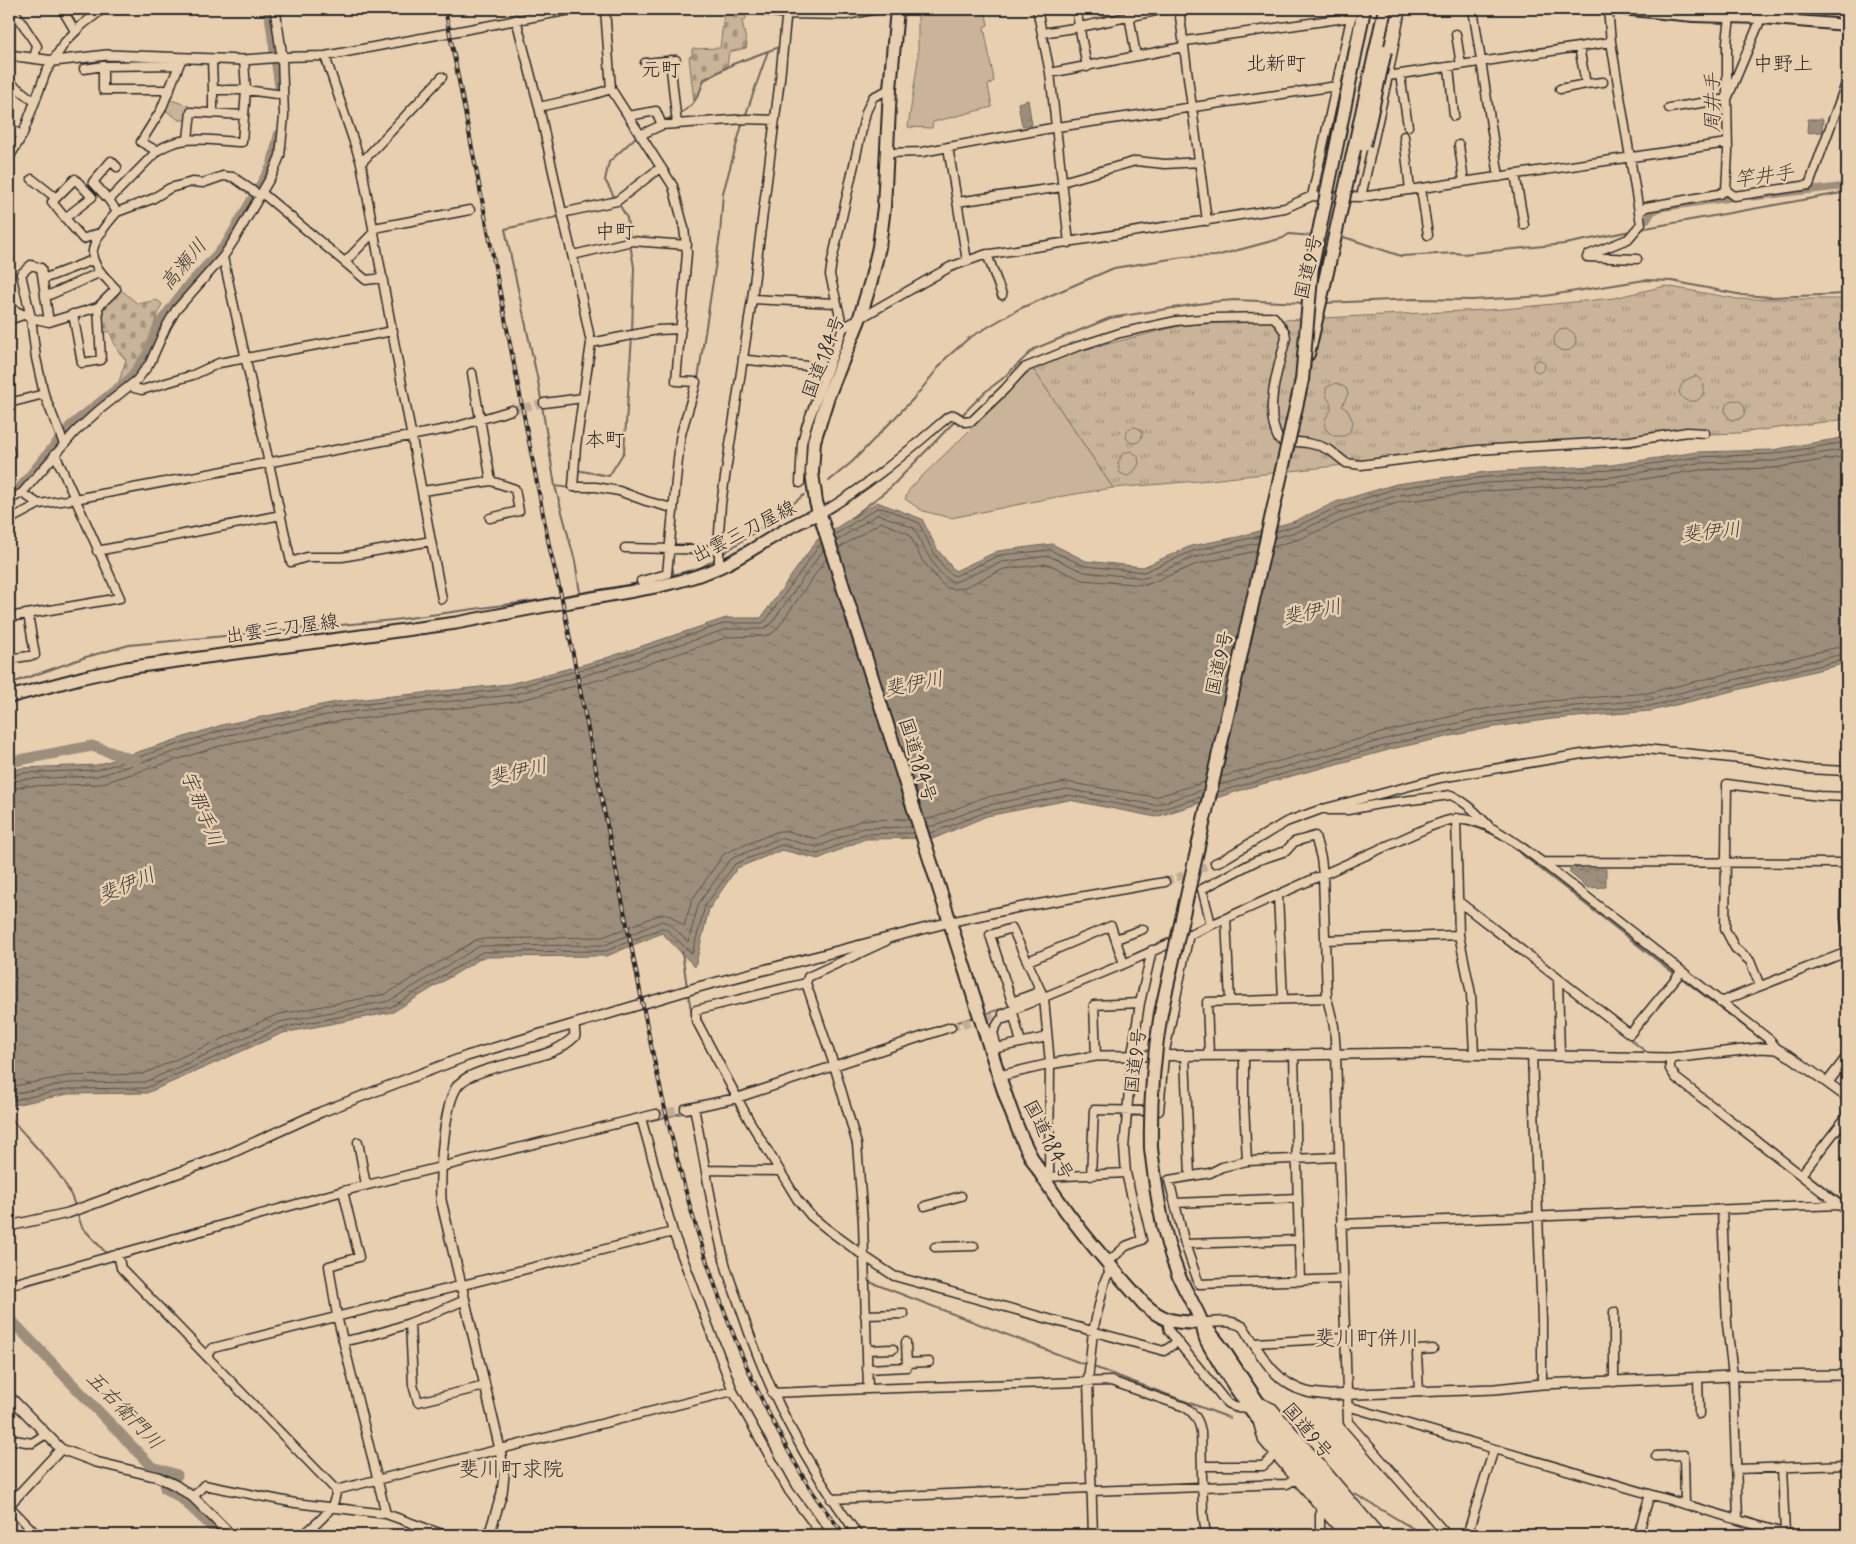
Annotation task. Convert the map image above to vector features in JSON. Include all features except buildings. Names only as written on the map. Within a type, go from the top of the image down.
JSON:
[{"type":"highway","name":"国道184号","points":[[898,9],[890,89],[879,247],[859,320],[828,396],[814,441],[812,473],[814,492],[1012,1116],[1029,1153],[1068,1214],[1107,1263],[1144,1304],[1154,1313],[1167,1320],[1202,1323]]},
{"type":"highway","points":[[1302,380],[1312,266],[1364,9]]},
{"type":"highway","name":"国道9号","points":[[1369,1535],[1311,1466],[1255,1409],[1227,1376],[1206,1341],[1202,1323],[1178,1273],[1166,1234],[1156,1188],[1151,1148],[1150,1103],[1153,1060],[1161,1013],[1385,9]]},
{"type":"highway","points":[[1327,272],[1351,198],[1394,9]]},
{"type":"highway","name":"国道9号","points":[[1255,1409],[1327,1508],[1356,1535]]},
{"type":"main road","points":[[1621,9],[1693,16],[1730,17],[1763,13],[1847,25]]},
{"type":"main road","name":"出雲三刀屋線","points":[[9,697],[126,668],[456,623],[672,583],[692,578],[720,567],[804,519],[822,519]]},
{"type":"street","points":[[13,9],[37,46],[34,58]]},
{"type":"street","points":[[62,9],[75,31]]},
{"type":"street","points":[[9,158],[22,136],[46,72],[64,42],[103,9]]},
{"type":"street","points":[[9,500],[22,492],[64,444],[98,410],[132,385],[150,363],[176,310],[223,257],[273,173],[280,156],[284,116],[282,57],[275,9]]},
{"type":"street","points":[[84,69],[103,66],[212,59],[244,60],[325,56],[576,9]]},
{"type":"street","points":[[605,9],[611,89],[673,186],[682,219],[687,245],[676,381],[696,382],[693,396],[684,418],[680,439],[667,574],[641,581]]},
{"type":"street","points":[[756,9],[846,15],[878,9]]},
{"type":"street","points":[[1037,9],[1050,73],[1069,243]]},
{"type":"street","points":[[1076,9],[1087,67]]},
{"type":"street","points":[[1042,33],[1080,28],[1129,13],[1165,9]]},
{"type":"street","points":[[1179,9],[1208,221]]},
{"type":"street","points":[[1312,196],[1354,9]]},
{"type":"street","points":[[1362,197],[1401,9]]},
{"type":"street","points":[[1472,9],[1499,177]]},
{"type":"street","points":[[1608,9],[1611,42],[1640,212],[1640,224],[1628,239],[1609,245],[1587,257],[1637,259]]},
{"type":"street","points":[[720,567],[721,504],[752,299],[787,11]]},
{"type":"street","points":[[1129,13],[1136,56]]},
{"type":"street","points":[[1727,99],[1763,13]]},
{"type":"street","points":[[1050,73],[1087,67],[1184,44],[1352,17]]},
{"type":"street","points":[[1726,190],[1728,152],[1727,42],[1730,17]]},
{"type":"street","points":[[516,19],[539,107],[591,343],[573,486],[619,491],[672,508]]},
{"type":"street","points":[[1456,34],[1461,65]]},
{"type":"street","points":[[1388,76],[1611,42]]},
{"type":"street","points":[[1579,47],[1586,84]]},
{"type":"street","points":[[9,55],[54,61],[107,55],[181,62]]},
{"type":"street","points":[[325,56],[361,163],[442,599]]},
{"type":"street","points":[[212,59],[213,113]]},
{"type":"street","points":[[109,200],[157,151],[173,141],[188,139],[242,142],[246,90],[244,60]]},
{"type":"street","points":[[645,63],[673,60],[676,124]]},
{"type":"street","points":[[157,151],[140,142],[161,110],[181,62]]},
{"type":"street","points":[[103,66],[103,90],[170,90]]},
{"type":"street","points":[[1449,66],[1454,116]]},
{"type":"street","points":[[1400,74],[1408,126]]},
{"type":"street","points":[[361,163],[442,77]]},
{"type":"street","points":[[1560,88],[1603,82]]},
{"type":"street","points":[[9,89],[12,84],[35,102]]},
{"type":"street","points":[[887,153],[922,152],[1057,127],[1337,86]]},
{"type":"street","points":[[1726,190],[1734,196],[1809,185],[1846,86]]},
{"type":"street","points":[[539,107],[611,89]]},
{"type":"street","points":[[843,328],[830,275],[832,261],[866,112],[873,97],[890,89]]},
{"type":"street","points":[[213,90],[246,90],[277,94]]},
{"type":"street","points":[[1669,108],[1727,99]]},
{"type":"street","points":[[628,116],[656,111],[662,125]]},
{"type":"street","points":[[188,139],[191,112],[244,115]]},
{"type":"street","points":[[640,136],[662,125],[744,119],[775,120]]},
{"type":"street","points":[[9,127],[22,136]]},
{"type":"street","points":[[1404,136],[1410,190]]},
{"type":"street","points":[[800,483],[802,443],[843,328],[950,267],[987,254],[1069,243],[1285,208],[1312,196],[1362,197],[1727,143]]},
{"type":"street","points":[[1459,145],[1464,182]]},
{"type":"street","points":[[948,147],[967,261]]},
{"type":"street","points":[[957,202],[1062,184],[1136,160],[1165,164],[1200,162]]},
{"type":"street","points":[[117,167],[111,161],[93,182],[117,212]]},
{"type":"street","points":[[562,213],[617,200],[661,167]]},
{"type":"street","points":[[1516,174],[1524,225]]},
{"type":"street","points":[[9,304],[14,310],[49,322],[98,307],[116,289],[101,272],[92,255],[97,238],[117,212],[152,199],[170,188],[192,182],[203,183],[222,176],[233,177],[261,195],[366,280],[383,278]]},
{"type":"street","points":[[32,179],[56,198]]},
{"type":"street","points":[[65,218],[92,197],[75,179],[52,202],[65,218],[83,239],[102,232]]},
{"type":"street","points":[[1421,188],[1428,235]]},
{"type":"street","points":[[1640,212],[1646,207],[1720,194],[1726,190]]},
{"type":"street","points":[[345,262],[374,230],[470,210]]},
{"type":"street","points":[[573,255],[632,241],[687,245]]},
{"type":"street","points":[[987,254],[1002,295]]},
{"type":"street","points":[[223,257],[291,562],[307,557],[342,557],[431,541]]},
{"type":"street","points":[[43,279],[93,260]]},
{"type":"street","points":[[49,322],[41,268],[31,265],[21,274],[36,358],[44,394],[64,444]]},
{"type":"street","points":[[45,297],[101,272]]},
{"type":"street","points":[[752,299],[836,303]]},
{"type":"street","points":[[73,314],[82,363],[101,360],[98,307]]},
{"type":"street","points":[[9,320],[29,316]]},
{"type":"street","points":[[822,519],[948,417],[959,418],[966,422],[972,421],[1024,368],[1076,347],[1120,333],[1176,321],[1274,317],[1285,332],[1286,338],[1273,388],[1272,422],[1274,431],[1279,440],[1320,446],[1331,451],[1346,463],[1361,465],[1477,450],[1630,442],[1687,432],[1705,432]]},
{"type":"street","points":[[591,343],[657,330],[681,329]]},
{"type":"street","points":[[132,385],[134,388],[142,390],[193,375],[219,363],[393,331]]},
{"type":"street","points":[[743,358],[808,366],[824,379]]},
{"type":"street","points":[[472,373],[491,481]]},
{"type":"street","points":[[9,400],[44,394]]},
{"type":"street","points":[[544,403],[583,398]]},
{"type":"street","points":[[9,520],[40,504],[412,436],[452,428],[512,410]]},
{"type":"street","points":[[9,448],[9,456]]},
{"type":"street","points":[[9,617],[120,598],[55,454]]},
{"type":"street","points":[[422,491],[491,481],[515,488],[519,511],[490,518]]},
{"type":"street","points":[[22,492],[40,504]]},
{"type":"street","points":[[97,550],[281,515]]},
{"type":"street","points":[[626,548],[719,550]]},
{"type":"street","points":[[9,659],[35,655],[28,614]]},
{"type":"street","points":[[1215,863],[1286,822],[1319,810],[1440,778],[1582,754],[1636,748],[1750,760],[1806,769],[1847,771]]},
{"type":"street","points":[[1760,986],[1750,961],[1735,948],[1725,929],[1726,784],[1847,798]]},
{"type":"street","points":[[1319,810],[1348,810],[1379,804],[1452,796],[1462,800],[1472,808],[1489,827]]},
{"type":"street","points":[[1456,818],[1459,934],[1471,994],[1474,1054]]},
{"type":"street","points":[[1126,1174],[1046,1177],[1050,1064],[1042,994],[1012,928],[990,935],[1012,1002],[1042,994],[1124,964],[1429,827],[1456,818],[1489,827],[1542,862],[1770,1040],[1776,1049]]},
{"type":"street","points":[[1211,924],[1202,890],[1256,861],[1286,851],[1294,842],[1315,836],[1323,875],[1327,998],[1334,1026],[1336,1054],[1348,1422],[1447,1535]]},
{"type":"street","points":[[1542,862],[1847,863],[1845,918],[1847,929]]},
{"type":"street","points":[[9,1226],[68,1212],[227,1155],[321,1112],[467,1056],[702,986],[950,922],[1059,900],[1165,882]]},
{"type":"street","points":[[1278,896],[1283,999]]},
{"type":"street","points":[[1458,901],[1630,1034],[1681,972]]},
{"type":"street","points":[[1226,918],[1230,1001]]},
{"type":"street","points":[[1028,961],[1111,926],[1124,964]]},
{"type":"street","points":[[1116,939],[1143,930]]},
{"type":"street","points":[[868,1390],[864,1256],[857,1144],[834,1065],[806,983],[808,977],[904,934]]},
{"type":"street","points":[[1091,1176],[1094,1110],[1159,1112],[1164,1056],[1189,934]]},
{"type":"street","points":[[1326,940],[1459,934]]},
{"type":"street","points":[[1093,1535],[1088,1381],[1093,1330],[1104,1280],[1109,1273],[1107,1263],[1126,1246],[1142,1240],[1126,1174],[1124,1148],[1132,1055],[1140,1004],[1152,950]]},
{"type":"street","points":[[1720,1002],[1847,952]]},
{"type":"street","points":[[1558,979],[1560,1055]]},
{"type":"street","points":[[806,983],[696,1010],[696,1020],[778,1171],[811,1216],[894,1276],[1164,1351],[1177,1342]]},
{"type":"street","points":[[1003,1014],[1042,994]]},
{"type":"street","points":[[1209,1055],[1207,1002],[1327,998]]},
{"type":"street","points":[[1096,1056],[1094,1005],[1140,1004]]},
{"type":"street","points":[[1021,1043],[1014,1016],[1000,1020],[993,1032],[997,1048],[1021,1043],[1048,1037]]},
{"type":"street","points":[[489,1535],[502,1493],[504,1475],[500,1449],[441,1200],[440,1167],[452,1097],[460,1083],[474,1074],[550,1053],[566,1044],[575,1036],[574,1025]]},
{"type":"street","points":[[685,1108],[737,1098],[951,1028]]},
{"type":"street","points":[[999,1076],[1096,1056],[1294,1055],[1405,1052],[1670,1058],[1761,1048],[1776,1049],[1793,1058],[1847,1097]]},
{"type":"street","points":[[1532,1054],[1542,1320],[1542,1384]]},
{"type":"street","points":[[1244,1055],[1246,1161]]},
{"type":"street","points":[[1294,1055],[1300,1281]]},
{"type":"street","points":[[1185,1056],[1190,1176]]},
{"type":"street","points":[[1828,1082],[1847,1056]]},
{"type":"street","points":[[1670,1058],[1670,1069],[1676,1078],[1847,1211]]},
{"type":"street","points":[[694,1107],[726,1264],[756,1354],[772,1393],[799,1446],[831,1499],[858,1535]]},
{"type":"street","points":[[9,1286],[343,1191],[656,1114]]},
{"type":"street","points":[[1801,1175],[1847,1116]]},
{"type":"street","points":[[641,1118],[673,1232],[733,1391],[789,1491],[822,1535]]},
{"type":"street","points":[[358,1142],[366,1185]]},
{"type":"street","points":[[1338,1157],[1246,1161],[1222,1167],[1210,1173],[1170,1180],[1185,1244],[1199,1284],[1343,1279]]},
{"type":"street","points":[[706,1170],[778,1171]]},
{"type":"street","points":[[343,1191],[358,1257],[329,1266],[337,1316],[386,1514]]},
{"type":"street","points":[[925,1206],[960,1196]]},
{"type":"street","points":[[1175,1203],[1298,1198]]},
{"type":"street","points":[[1341,1224],[1840,1205]]},
{"type":"street","points":[[1722,1210],[1727,1324],[1733,1376],[1738,1519]]},
{"type":"street","points":[[206,1356],[213,1348],[673,1232]]},
{"type":"street","points":[[1185,1244],[1299,1240]]},
{"type":"street","points":[[935,1247],[974,1246]]},
{"type":"street","points":[[118,1254],[121,1268],[336,1490],[336,1497],[327,1514],[303,1535]]},
{"type":"street","points":[[344,1341],[410,1324],[465,1300]]},
{"type":"street","points":[[1614,1312],[1614,1382]]},
{"type":"street","points":[[865,1315],[904,1314]]},
{"type":"street","points":[[1167,1320],[1169,1331],[1177,1342],[1227,1402],[1235,1407],[1273,1408],[1381,1535]]},
{"type":"street","points":[[1202,1323],[1237,1323],[1243,1327],[1267,1366],[1285,1381],[1306,1392],[1330,1395],[1496,1389],[1542,1384],[1733,1376],[1847,1375]]},
{"type":"street","points":[[410,1324],[413,1385],[418,1402],[485,1386]]},
{"type":"street","points":[[1253,1342],[1345,1338]]},
{"type":"street","points":[[867,1369],[907,1367],[906,1342]]},
{"type":"street","points":[[866,1350],[893,1349]]},
{"type":"street","points":[[1419,1392],[1417,1354],[1419,1350],[1433,1349]]},
{"type":"street","points":[[907,1363],[929,1362]]},
{"type":"street","points":[[1698,1378],[1699,1414]]},
{"type":"street","points":[[772,1393],[1088,1381],[1111,1381],[1131,1387],[1185,1407],[1200,1421],[1206,1535]]},
{"type":"street","points":[[336,1490],[733,1391]]},
{"type":"street","points":[[9,1396],[61,1449],[96,1462],[158,1477],[175,1485],[193,1497],[231,1535]]},
{"type":"street","points":[[1347,1406],[1787,1534],[1782,1467]]},
{"type":"street","points":[[1255,1409],[1263,1441],[1310,1496],[1327,1508],[1344,1535]]},
{"type":"street","points":[[9,1438],[32,1443],[46,1434]]},
{"type":"street","points":[[37,1535],[9,1505],[61,1449]]},
{"type":"street","points":[[1467,1535],[1494,1449]]},
{"type":"street","points":[[1202,1466],[1263,1466],[1275,1455]]},
{"type":"street","points":[[1656,1456],[1684,1455],[1685,1504]]},
{"type":"street","points":[[1737,1469],[1847,1465]]},
{"type":"street","points":[[1311,1466],[1328,1473]]},
{"type":"street","points":[[831,1499],[1287,1484],[1296,1479]]},
{"type":"street","points":[[193,1497],[204,1485],[295,1503],[386,1514],[445,1535]]},
{"type":"street","points":[[1638,1535],[1650,1494]]},
{"type":"street","points":[[1320,1535],[1320,1515],[1327,1508]]},
{"type":"street","points":[[1755,1535],[1758,1526]]},
{"type":"green space","points":[[937,9],[985,9],[988,25],[984,27],[994,81],[988,85],[992,107],[933,122],[932,128],[908,127],[918,60],[918,12]]},
{"type":"green space","points":[[724,14],[745,15],[746,19],[742,21],[746,48],[729,52],[727,67],[703,79],[700,92],[694,102],[689,57],[692,56],[692,49],[720,48]]},
{"type":"green space","points":[[168,99],[189,106],[187,120],[179,120],[164,109]]},
{"type":"green space","points":[[1665,286],[1738,299],[1847,299],[1847,419],[1739,433],[1680,435],[1628,447],[1543,448],[1362,468],[1344,465],[1210,480],[1113,488],[1033,369],[1068,354],[1183,325],[1504,309],[1614,298]]},
{"type":"green space","points":[[120,289],[138,304],[157,300],[162,304],[154,324],[157,326],[147,353],[123,384],[119,381],[126,360],[118,351],[109,331],[102,333],[101,307]]},
{"type":"green space","points":[[1565,329],[1573,332],[1576,340],[1573,348],[1565,351],[1557,348],[1554,340],[1557,332]]},
{"type":"green space","points":[[1541,360],[1544,361],[1544,371],[1537,372],[1534,371],[1533,364],[1534,361]]},
{"type":"green space","points":[[1033,369],[1113,488],[951,518],[923,511],[905,499],[909,490],[918,480],[968,432],[1007,390]]},
{"type":"green space","points":[[1696,376],[1704,385],[1704,392],[1696,401],[1685,400],[1679,392],[1681,386],[1684,381]]},
{"type":"green space","points":[[1336,383],[1346,388],[1348,394],[1342,406],[1348,411],[1353,422],[1349,433],[1344,436],[1333,436],[1325,428],[1325,421],[1331,407],[1326,390],[1327,387]]},
{"type":"green space","points":[[1735,400],[1742,403],[1745,410],[1742,417],[1735,420],[1728,417],[1725,410],[1728,403]]},
{"type":"green space","points":[[1131,427],[1137,427],[1142,432],[1140,441],[1131,443],[1126,438],[1126,432]]},
{"type":"green space","points":[[1131,451],[1138,456],[1139,464],[1132,474],[1127,476],[1120,473],[1118,463],[1123,453]]},
{"type":"water","points":[[1028,100],[1032,125],[1022,126],[1018,103]]},
{"type":"water","points":[[1808,119],[1823,119],[1822,132],[1807,133]]},
{"type":"water","name":"斐伊川","points":[[1847,437],[1847,663],[1651,711],[1552,719],[1488,728],[1396,748],[1251,787],[1156,817],[1069,800],[987,816],[935,838],[865,839],[818,859],[782,850],[737,868],[709,909],[695,967],[662,933],[607,956],[483,957],[393,1012],[283,1033],[147,1093],[68,1094],[9,1106],[9,772],[21,768],[97,765],[222,725],[336,702],[509,684],[597,661],[726,618],[761,618],[817,540],[877,502],[922,519],[937,549],[955,571],[998,551],[1052,544],[1086,561],[1143,567],[1191,546],[1238,537],[1295,521],[1336,502],[1396,484],[1486,472],[1611,465],[1697,452],[1772,450]]},
{"type":"water","points":[[1570,869],[1606,869],[1606,887],[1588,888],[1570,873]]},
{"type":"waterway","name":"高瀬川","points":[[269,9],[281,94]]},
{"type":"waterway","name":"周井手","points":[[1729,9],[1733,11],[1732,21]]},
{"type":"waterway","points":[[745,117],[768,51],[780,47]]},
{"type":"waterway","points":[[679,114],[689,108],[695,100],[704,80],[733,64],[768,51]]},
{"type":"waterway","points":[[663,121],[674,116]]},
{"type":"waterway","points":[[698,379],[720,235],[723,193],[743,121]]},
{"type":"waterway","name":"高瀬川","points":[[9,495],[18,491],[71,426],[130,379],[148,354],[159,325],[185,290],[226,245],[272,166],[279,135]]},
{"type":"waterway","points":[[616,200],[605,180],[609,162],[637,136]]},
{"type":"waterway","name":"竿井手","points":[[1753,197],[1847,186]]},
{"type":"waterway","points":[[1640,229],[1847,192]]},
{"type":"waterway","name":"竿井手","points":[[1648,219],[1652,212],[1660,208],[1738,197]]},
{"type":"waterway","points":[[619,204],[627,218],[630,239]]},
{"type":"waterway","points":[[555,486],[538,381],[505,229],[561,216]]},
{"type":"waterway","points":[[1340,237],[1401,256],[1462,254],[1565,244],[1631,231]]},
{"type":"waterway","points":[[829,481],[852,462],[916,396],[946,358],[969,338],[1019,309],[1114,268],[1183,257],[1216,256],[1283,238],[1289,234],[1313,236]]},
{"type":"waterway","points":[[630,244],[634,267],[632,332]]},
{"type":"waterway","points":[[1325,303],[1414,299],[1472,300],[1545,296],[1645,280],[1672,281],[1742,295],[1771,297],[1847,294]]},
{"type":"waterway","points":[[961,416],[1034,349],[1110,318],[1234,300],[1305,303]]},
{"type":"waterway","points":[[576,470],[609,476],[624,452],[632,336]]},
{"type":"waterway","points":[[851,518],[890,488],[957,419]]},
{"type":"waterway","points":[[570,488],[555,486],[575,561],[580,593]]},
{"type":"waterway","points":[[721,555],[764,526],[804,495]]},
{"type":"waterway","points":[[668,576],[700,568],[717,558]]},
{"type":"waterway","points":[[671,561],[674,576]]},
{"type":"waterway","points":[[9,684],[86,657],[129,645],[394,620],[540,600],[639,583]]},
{"type":"waterway","name":"宇那手川","points":[[9,762],[92,746],[136,761]]},
{"type":"waterway","points":[[1458,824],[1482,830],[1505,841],[1676,975]]},
{"type":"waterway","points":[[1387,842],[1407,833]]},
{"type":"waterway","points":[[1213,919],[1309,877]]},
{"type":"waterway","points":[[1183,932],[1209,921]]},
{"type":"waterway","points":[[1124,959],[1172,937]]},
{"type":"waterway","points":[[682,952],[687,987]]},
{"type":"waterway","points":[[1101,969],[1120,961]]},
{"type":"waterway","points":[[1680,977],[1770,1046]]},
{"type":"waterway","points":[[688,994],[693,1019]]},
{"type":"waterway","points":[[985,1014],[1014,1005]]},
{"type":"waterway","points":[[951,1024],[975,1017]]},
{"type":"waterway","points":[[834,1061],[937,1028]]},
{"type":"waterway","points":[[1628,1035],[1627,1037],[1649,1054]]},
{"type":"waterway","points":[[1659,1061],[1667,1067]]},
{"type":"waterway","points":[[737,1093],[830,1063]]},
{"type":"waterway","points":[[1793,1064],[1847,1103]]},
{"type":"waterway","points":[[1723,1110],[1802,1170]]},
{"type":"waterway","points":[[644,1122],[691,1111]]},
{"type":"waterway","points":[[9,1116],[56,1170],[75,1206]]},
{"type":"waterway","points":[[593,1133],[640,1123]]},
{"type":"waterway","points":[[1806,1173],[1847,1204]]},
{"type":"waterway","points":[[346,1195],[409,1179]]},
{"type":"waterway","points":[[122,1258],[341,1196]]},
{"type":"waterway","points":[[77,1213],[82,1227],[108,1255]]},
{"type":"waterway","points":[[9,1290],[117,1259]]},
{"type":"waterway","points":[[867,1281],[1086,1365]]},
{"type":"waterway","name":"五右衛門川","points":[[9,1318],[152,1467],[177,1475],[165,1488],[180,1497],[221,1535]]},
{"type":"waterway","points":[[1091,1366],[1230,1418]]},
{"type":"waterway","points":[[1355,1494],[1424,1535]]},
{"type":"tunnel","points":[[512,410],[544,403]]},
{"type":"tunnel","points":[[1165,882],[1215,863]]},
{"type":"tunnel","points":[[951,1027],[1003,1014]]},
{"type":"tunnel","points":[[656,1114],[685,1109]]},
{"type":"railway","points":[[445,9],[550,550],[562,599],[655,1065],[684,1184],[701,1243],[743,1358],[769,1414],[798,1469],[811,1490],[845,1535]]},
{"type":"district","name":"北新町","points":[[1276,64]]},
{"type":"district","name":"中野上","points":[[1783,64]]},
{"type":"district","name":"元町","points":[[661,70]]},
{"type":"district","name":"中町","points":[[615,232]]},
{"type":"district","name":"本町","points":[[605,440]]},
{"type":"district","name":"斐川町併川","points":[[1367,1339]]},
{"type":"district","name":"斐川町求院","points":[[511,1470]]}]
